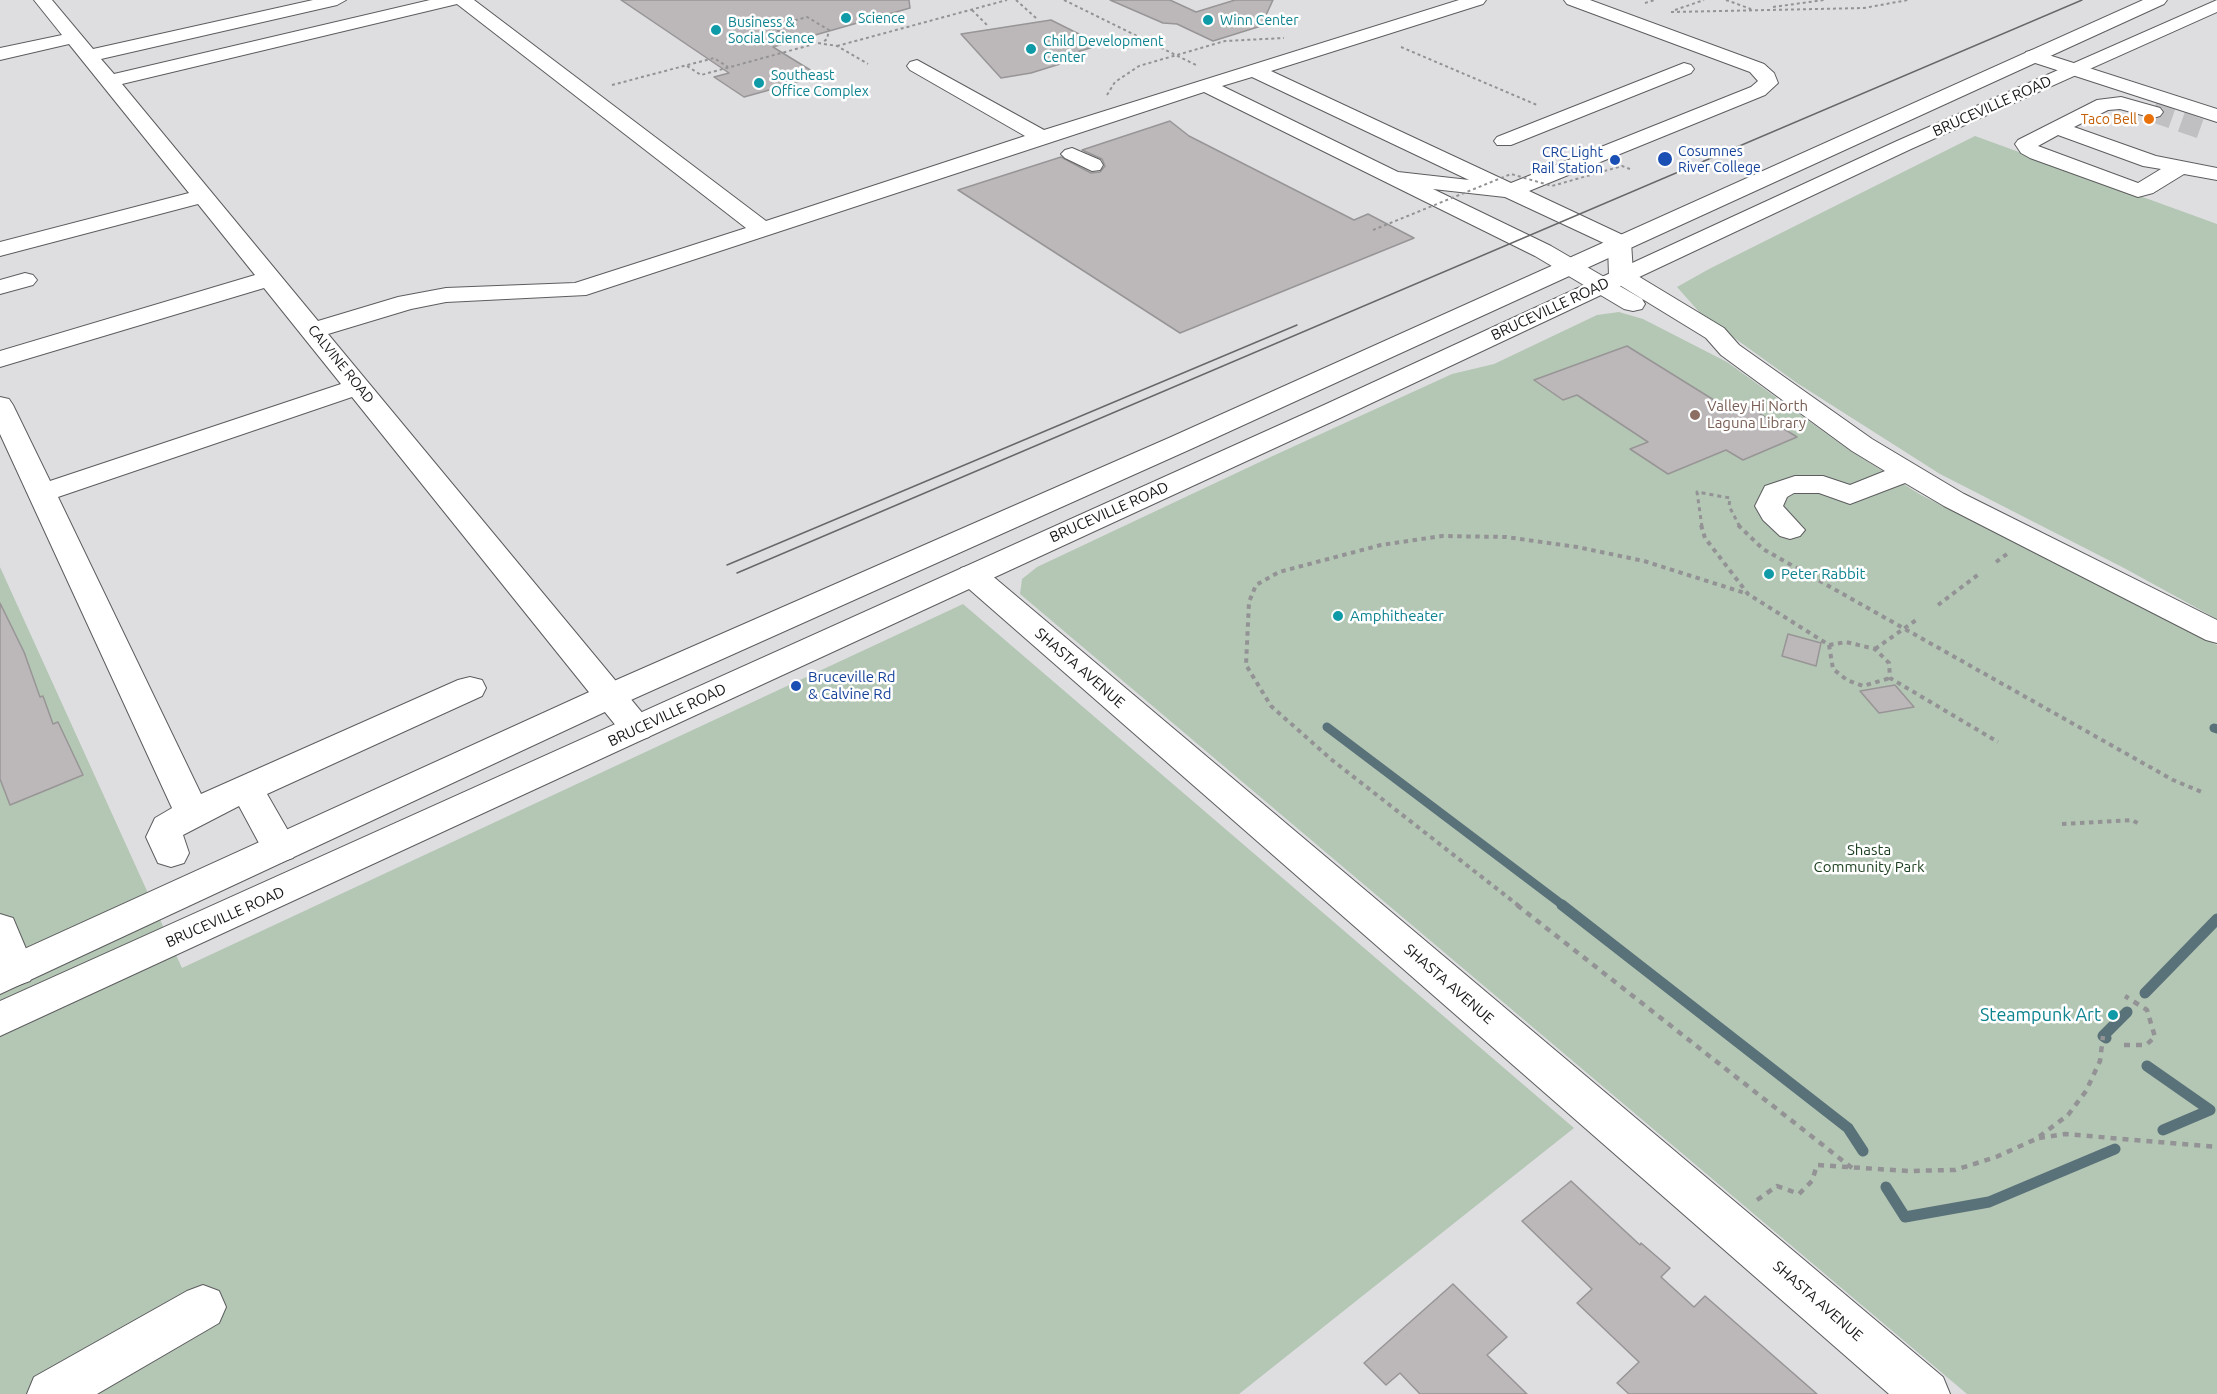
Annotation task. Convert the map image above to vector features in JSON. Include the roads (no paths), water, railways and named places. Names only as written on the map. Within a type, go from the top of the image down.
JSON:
[{"type":"main road","name":"CALVINE ROAD","points":[[43,0],[360,386],[637,729]]},
{"type":"main road","points":[[88,56],[337,0]]},
{"type":"main road","points":[[108,81],[453,0]]},
{"type":"main road","points":[[463,0],[763,230]]},
{"type":"main road","points":[[314,330],[407,302],[446,295],[577,290],[1042,137],[1204,77],[1253,70],[1477,0]]},
{"type":"main road","points":[[1396,178],[1511,190],[1537,169],[1758,91],[1768,83],[1767,77],[1757,68],[1573,0]]},
{"type":"main road","name":"BRUCEVILLE ROAD","points":[[8,974],[610,696],[1181,443],[1568,265],[2158,0]]},
{"type":"main road","name":"BRUCEVILLE ROAD","points":[[0,1019],[637,729],[1932,132],[2217,5]]},
{"type":"main road","points":[[0,54],[73,38]]},
{"type":"main road","points":[[2043,52],[2217,101]]},
{"type":"main road","points":[[2084,65],[2213,127]]},
{"type":"main road","points":[[917,66],[1042,137]]},
{"type":"main road","points":[[1729,80],[1757,68]]},
{"type":"main road","points":[[1504,141],[1684,69]]},
{"type":"main road","points":[[1253,70],[1619,242],[1611,281]]},
{"type":"main road","points":[[1204,77],[1568,265],[1611,281],[1699,340],[1730,350],[1862,445],[1905,472],[1954,500],[2217,633]]},
{"type":"main road","points":[[2153,112],[2111,102],[2025,144],[2028,149],[2138,189],[2145,188],[2180,167]]},
{"type":"main road","points":[[2083,115],[2114,126]]},
{"type":"main road","points":[[2057,128],[2151,161],[2217,174]]},
{"type":"main road","points":[[2166,143],[2176,146],[2217,174]]},
{"type":"main road","points":[[1072,154],[1092,165]]},
{"type":"main road","points":[[0,249],[204,196]]},
{"type":"main road","points":[[0,359],[271,278]]},
{"type":"main road","points":[[0,287],[25,280]]},
{"type":"main road","points":[[41,493],[360,386]]},
{"type":"main road","points":[[0,405],[192,813]]},
{"type":"main road","points":[[972,574],[965,569],[969,558],[1149,474],[1168,462],[1181,443]]},
{"type":"main road","points":[[1790,530],[1773,514],[1769,506],[1775,492],[1784,487],[1795,484],[1823,485],[1850,495],[1905,472]]},
{"type":"main road","name":"SHASTA AVENUE","points":[[972,574],[1926,1394]]},
{"type":"main road","points":[[171,853],[164,837],[168,827],[192,813],[470,688]]},
{"type":"main road","points":[[247,789],[280,848]]},
{"type":"main road","points":[[0,929],[8,974]]},
{"type":"main road","points":[[51,1394],[203,1307]]},
{"type":"waterway","points":[[1327,727],[1564,906]]},
{"type":"waterway","points":[[1562,905],[1848,1128],[1863,1151]]},
{"type":"waterway","points":[[2145,993],[2217,919]]},
{"type":"waterway","points":[[2106,1038],[2103,1036],[2127,1012]]},
{"type":"waterway","points":[[2147,1066],[2210,1110],[2163,1130]]},
{"type":"waterway","points":[[1886,1187],[1905,1217],[1989,1202],[2115,1149]]},
{"type":"tunnel","points":[[2153,112],[2204,130]]},
{"type":"tram line","points":[[737,573],[2082,0]]},
{"type":"tram line","points":[[727,565],[1297,325]]},
{"type":"place","name":"Science","points":[[846,18]]},
{"type":"place","name":"Winn Center","points":[[1208,20]]},
{"type":"place","name":"Business & Social Science","points":[[716,30]]},
{"type":"place","name":"Child Development Center","points":[[1031,49]]},
{"type":"place","name":"Southeast Office Complex","points":[[759,83]]},
{"type":"place","name":"Taco Bell","points":[[2149,119]]},
{"type":"place","name":"Cosumnes River College","points":[[1665,159]]},
{"type":"place","name":"CRC Light Rail Station","points":[[1615,160]]},
{"type":"place","name":"Valley Hi North Laguna Library","points":[[1695,415]]},
{"type":"place","name":"Peter Rabbit","points":[[1769,574]]},
{"type":"place","name":"Amphitheater","points":[[1338,616]]},
{"type":"place","name":"Bruceville Rd & Calvine Rd","points":[[796,686]]},
{"type":"place","name":"Steampunk Art","points":[[2113,1015]]},
{"type":"park label","name":"Shasta Community Park","points":[[1869,858]]}]
